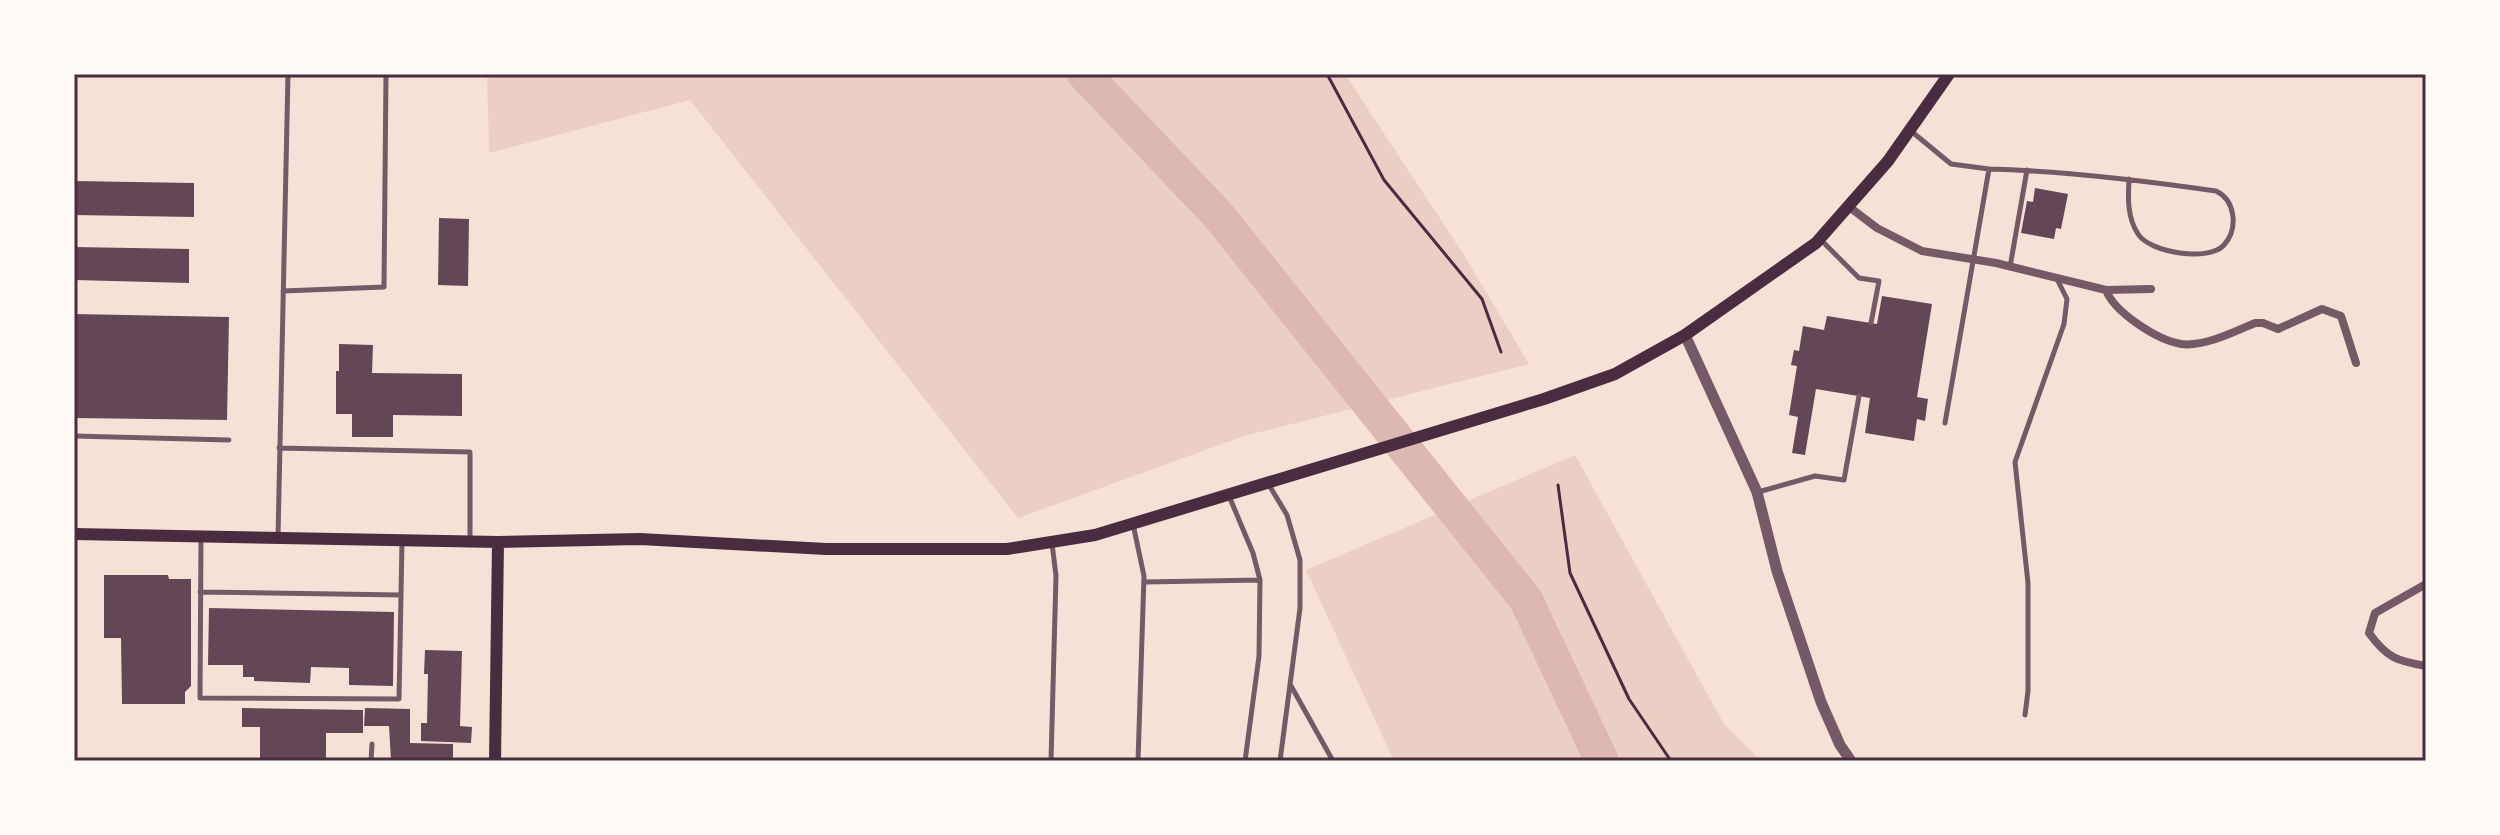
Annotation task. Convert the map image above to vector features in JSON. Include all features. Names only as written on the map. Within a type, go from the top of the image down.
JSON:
[{"type":"main road","points":[[74,534],[470,542],[640,539],[826,549],[1007,549],[1095,535],[1615,374],[1685,335],[1820,239],[1888,161],[1949,74]]},
{"type":"main road","points":[[495,761],[498,542]]},
{"type":"street","points":[[1848,206],[1877,228],[1922,251],[2010,267],[2106,290],[2151,289]]},
{"type":"street","points":[[2106,290],[2110,300],[2141,327],[2181,344],[2206,341],[2255,323],[2278,329],[2322,309],[2330,310],[2341,316],[2356,363]]},
{"type":"street","points":[[1685,335],[1757,492],[1777,571],[1821,702],[1840,745],[1851,761]]},
{"type":"street","points":[[2426,584],[2375,613],[2369,633],[2384,654],[2406,663],[2426,666]]},
{"type":"lane","points":[[278,538],[288,74]]},
{"type":"lane","points":[[283,291],[384,287],[386,74]]},
{"type":"lane","points":[[1910,130],[1951,164],[2129,179],[2216,191],[2224,194],[2232,208],[2233,222],[2223,246],[2211,252],[2194,254],[2154,248],[2145,243],[2130,218],[2129,179]]},
{"type":"lane","points":[[1945,423],[1989,169]]},
{"type":"lane","points":[[2010,267],[2027,170]]},
{"type":"lane","points":[[1820,239],[1859,278],[1879,281],[1871,323]]},
{"type":"lane","points":[[2025,715],[2028,691],[2028,583],[2015,462],[2064,324],[2067,299],[2056,278]]},
{"type":"lane","points":[[1757,492],[1815,476],[1844,480],[1859,396]]},
{"type":"lane","points":[[74,436],[229,440]]},
{"type":"lane","points":[[279,448],[470,452],[470,542]]},
{"type":"lane","points":[[1266,481],[1287,515],[1300,560],[1300,608],[1280,761]]},
{"type":"lane","points":[[1228,493],[1253,553],[1260,580],[1259,656],[1245,761]]},
{"type":"lane","points":[[1133,523],[1144,582],[1138,761]]},
{"type":"lane","points":[[201,537],[200,698],[399,699],[402,541]]},
{"type":"lane","points":[[1051,542],[1056,576],[1051,761]]},
{"type":"lane","points":[[1144,582],[1260,580]]},
{"type":"lane","points":[[200,592],[401,595]]},
{"type":"lane","points":[[1289,683],[1333,761]]},
{"type":"lane","points":[[371,761],[372,744]]},
{"type":"path","points":[[1327,74],[1384,180],[1482,299],[1501,352]]},
{"type":"path","points":[[1558,485],[1570,573],[1629,699],[1671,761]]},
{"type":"shaded area","points":[[487,74],[1345,74],[1464,255],[1529,364],[1244,436],[1018,518],[690,100],[489,153]]},
{"type":"shaded area","points":[[1575,455],[1724,724],[1761,761],[1394,761],[1306,570]]},
{"type":"building","points":[[74,181],[194,183],[194,217],[74,215]]},
{"type":"building","points":[[2035,188],[2068,194],[2061,229],[2056,228],[2054,239],[2021,233],[2027,201],[2033,202]]},
{"type":"building","points":[[439,218],[469,219],[468,286],[438,285]]},
{"type":"building","points":[[74,247],[189,249],[189,283],[74,280]]},
{"type":"building","points":[[1882,296],[1932,304],[1917,397],[1928,399],[1925,421],[1917,419],[1914,441],[1865,433],[1870,398],[1816,389],[1805,455],[1792,453],[1798,417],[1789,415],[1797,366],[1791,365],[1794,350],[1799,351],[1803,326],[1824,330],[1827,316],[1877,324]]},
{"type":"building","points":[[74,314],[229,317],[227,420],[74,418]]},
{"type":"building","points":[[339,344],[373,345],[372,373],[462,374],[462,416],[393,415],[393,437],[352,437],[352,414],[336,414]]},
{"type":"building","points":[[104,575],[168,575],[169,579],[191,579],[191,686],[185,692],[185,704],[122,704],[121,638],[104,638]]},
{"type":"building","points":[[209,608],[394,612],[393,686],[349,685],[349,668],[311,667],[310,683],[254,681],[254,677],[243,677],[243,665],[208,665]]},
{"type":"building","points":[[425,650],[462,651],[460,726],[472,727],[471,743],[421,741],[421,723],[427,723]]},
{"type":"building","points":[[242,708],[363,710],[363,733],[326,733],[326,758],[260,758],[260,727],[242,727]]},
{"type":"building","points":[[365,708],[410,709],[410,743],[453,744],[453,761],[391,761],[389,726],[364,726]]},
{"type":"waterway","points":[[1084,74],[1218,215],[1526,600],[1602,761]]}]
